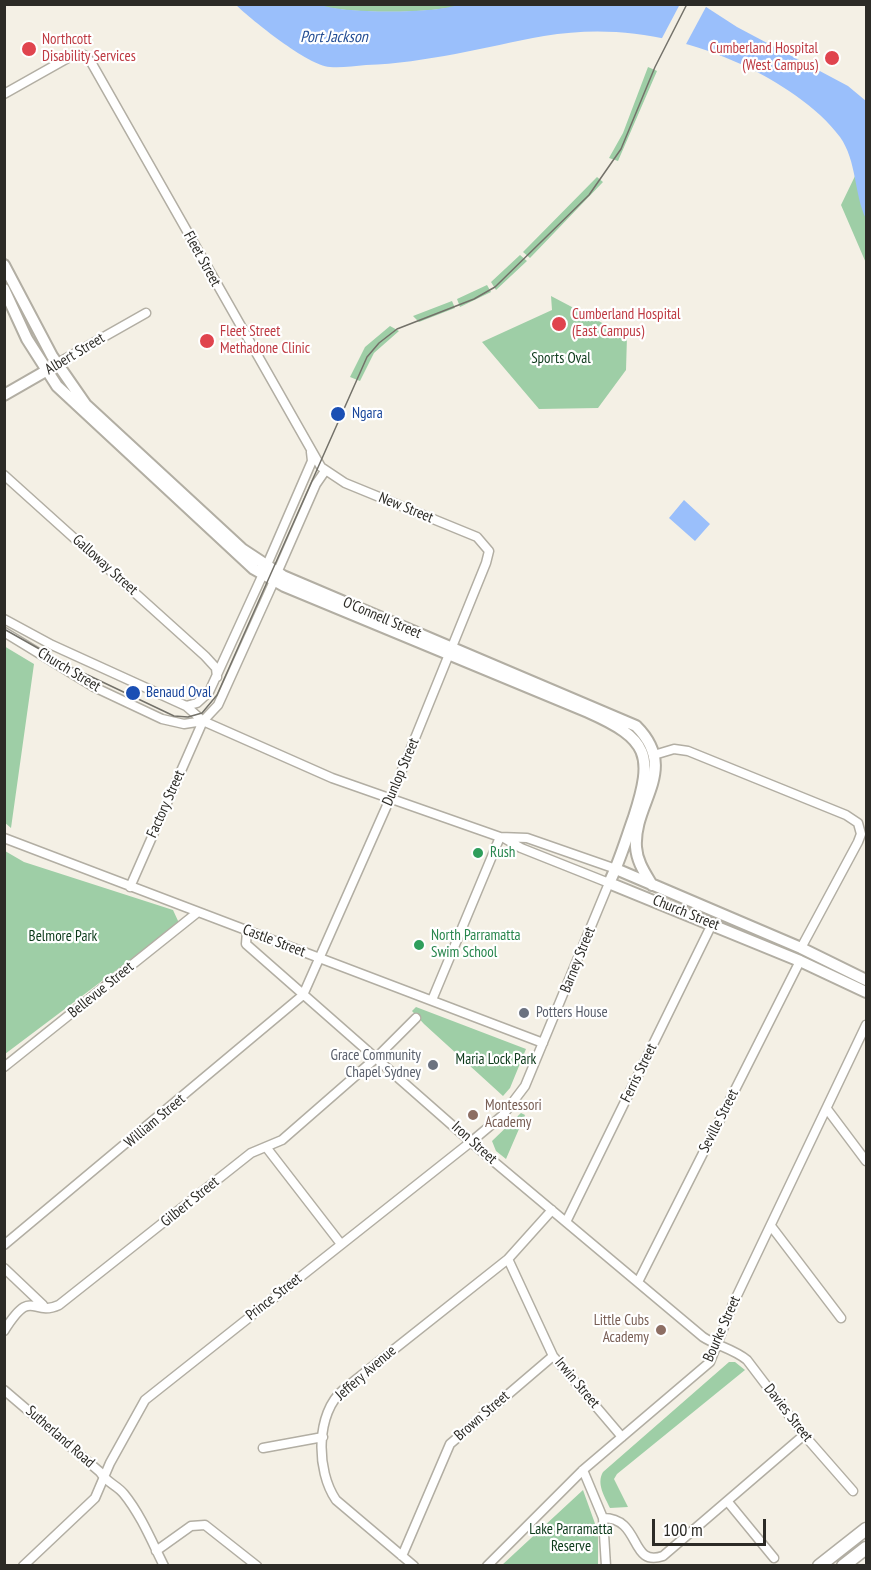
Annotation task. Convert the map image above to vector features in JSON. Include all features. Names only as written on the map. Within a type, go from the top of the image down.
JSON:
[{"type":"highway","points":[[819,1566],[867,1529]]},
{"type":"highway","points":[[843,1566],[867,1548]]},
{"type":"main road","name":"O'Connell Street","points":[[4,265],[51,367],[57,386],[83,413],[245,562],[611,722],[634,740],[649,757]]},
{"type":"main road","name":"O'Connell Street","points":[[4,289],[27,339],[51,367]]},
{"type":"main road","name":"Albert Street","points":[[4,395],[51,367]]},
{"type":"main road","name":"Barney Street","points":[[609,883],[616,869],[643,789],[649,757]]},
{"type":"main road","points":[[649,757],[653,786],[637,832],[636,846],[639,862],[652,885]]},
{"type":"main road","name":"Church Street","points":[[616,869],[801,948],[867,980]]},
{"type":"main road","name":"Church Street","points":[[609,883],[800,961],[867,992]]},
{"type":"street","name":"Fleet Street","points":[[4,94],[75,54],[84,55],[92,62],[311,452],[324,471]]},
{"type":"street","name":"Albert Street","points":[[51,367],[146,313]]},
{"type":"street","points":[[186,706],[201,700],[208,694],[217,677],[309,466],[311,452]]},
{"type":"street","name":"New Street","points":[[324,471],[345,483],[477,537],[487,546]]},
{"type":"street","name":"Factory Street","points":[[130,887],[202,721],[218,705],[316,484],[324,471]]},
{"type":"street","name":"Galloway Street","points":[[4,475],[205,656],[216,668],[217,677]]},
{"type":"street","name":"Dunlop Street","points":[[303,995],[390,799],[486,563],[489,551],[487,546]]},
{"type":"street","name":"Church Street","points":[[4,619],[52,645],[186,706],[202,721],[304,766],[390,799],[502,837],[521,848],[609,883]]},
{"type":"street","name":"Church Street","points":[[4,632],[94,687],[162,719],[184,724],[202,721]]},
{"type":"street","points":[[205,656],[220,657],[228,653]]},
{"type":"street","name":"Factory Street","points":[[201,700],[202,721]]},
{"type":"street","points":[[649,757],[674,749],[688,751],[846,815],[858,823],[861,834],[858,842],[801,948]]},
{"type":"street","points":[[432,1000],[502,837]]},
{"type":"street","name":"Church Street","points":[[502,837],[527,838],[616,869]]},
{"type":"street","name":"Castle Street","points":[[4,838],[543,1043]]},
{"type":"street","name":"Barney Street","points":[[472,1141],[515,1101],[543,1043],[609,883]]},
{"type":"street","name":"Bellevue Street","points":[[4,1067],[198,912]]},
{"type":"street","name":"Ferris Street","points":[[566,1222],[712,924]]},
{"type":"street","name":"Iron Street","points":[[247,931],[246,944],[303,995],[566,1222],[716,1345]]},
{"type":"street","name":"Seville Street","points":[[638,1282],[800,961]]},
{"type":"street","name":"William Street","points":[[4,1245],[303,995]]},
{"type":"street","name":"Gilbert Street","points":[[4,1331],[16,1314],[26,1305],[45,1307],[59,1305],[251,1153],[282,1140],[376,1058],[416,1018]]},
{"type":"street","name":"Bourke Street","points":[[487,1566],[583,1470],[705,1368],[867,1025]]},
{"type":"street","points":[[827,1109],[867,1161]]},
{"type":"street","name":"Prince Street","points":[[103,1477],[145,1400],[472,1141]]},
{"type":"street","points":[[266,1147],[341,1244]]},
{"type":"street","name":"Jeffery Avenue","points":[[414,1566],[336,1500],[331,1493],[323,1470],[323,1437],[329,1407],[338,1394],[508,1259],[552,1210]]},
{"type":"street","points":[[771,1226],[841,1318]]},
{"type":"street","name":"Irwin Street","points":[[508,1259],[553,1356],[622,1437]]},
{"type":"street","points":[[4,1268],[45,1307]]},
{"type":"street","name":"Davies Street","points":[[716,1345],[736,1351],[747,1360],[804,1435],[854,1491]]},
{"type":"street","name":"Brown Street","points":[[402,1556],[450,1444],[553,1356]]},
{"type":"street","name":"Sutherland Road","points":[[4,1390],[103,1477],[92,1502],[23,1566]]},
{"type":"street","points":[[603,1518],[616,1518],[624,1523],[644,1556],[650,1559],[663,1557],[804,1435]]},
{"type":"street","points":[[263,1448],[323,1437]]},
{"type":"street","points":[[583,1470],[603,1518],[606,1566]]},
{"type":"street","points":[[103,1477],[125,1495],[164,1566]]},
{"type":"street","points":[[728,1502],[774,1558]]},
{"type":"street","points":[[156,1551],[191,1526],[205,1525],[257,1566]]},
{"type":"green space","points":[[318,5],[460,5],[432,10],[389,12],[346,10]]},
{"type":"green space","points":[[648,67],[657,71],[618,161],[609,158],[623,133]]},
{"type":"green space","points":[[856,174],[866,219],[866,263],[841,205]]},
{"type":"green space","points":[[597,177],[603,182],[530,258],[523,252]]},
{"type":"green space","points":[[520,255],[527,261],[496,290],[491,282]]},
{"type":"green space","points":[[487,285],[491,292],[460,307],[457,299]]},
{"type":"green space","name":"Sports Oval","points":[[551,296],[627,336],[626,370],[598,408],[539,409],[482,342],[552,310]]},
{"type":"green space","points":[[452,301],[455,308],[419,322],[413,316]]},
{"type":"green space","points":[[390,326],[399,331],[374,353],[360,381],[350,377],[365,347]]},
{"type":"green space","points":[[4,646],[34,664],[11,828],[4,822]]},
{"type":"green space","name":"Belmore Park","points":[[5,851],[24,862],[173,910],[179,923],[5,1054]]},
{"type":"green space","name":"Maria Lock Park","points":[[416,1007],[526,1049],[510,1088],[503,1096],[424,1024],[412,1011]]},
{"type":"green space","points":[[521,1113],[525,1115],[506,1159],[496,1151],[492,1141]]},
{"type":"green space","points":[[729,1362],[735,1362],[745,1370],[617,1474],[614,1479],[628,1507],[610,1508],[600,1481],[603,1472]]},
{"type":"green space","name":"Lake Parramatta Reserve","points":[[583,1490],[598,1532],[598,1565],[502,1565]]},
{"type":"water","name":"Port Jackson","points":[[318,4],[347,10],[389,12],[432,10],[460,4],[703,5],[737,27],[848,86],[866,101],[866,219],[859,199],[850,156],[846,146],[831,126],[809,105],[783,87],[756,71],[719,55],[646,35],[595,31],[544,36],[455,54],[389,64],[330,67],[308,59],[295,51],[236,5]]},
{"type":"water","points":[[684,500],[710,524],[695,541],[669,518]]},
{"type":"pier","points":[[680,4],[707,5],[685,46],[661,40]]},
{"type":"tram line","points":[[4,629],[73,668],[174,716],[188,717],[202,713],[217,695],[367,357],[379,343],[397,329],[474,299],[495,287],[589,195],[621,149],[655,67],[687,4]]},
{"type":"place","name":"Northcott Disability Services","points":[[29,49]]},
{"type":"place","name":"Cumberland Hospital (West Campus)","points":[[832,58]]},
{"type":"place","name":"Cumberland Hospital (East Campus)","points":[[559,324]]},
{"type":"place","name":"Fleet Street Methadone Clinic","points":[[207,341]]},
{"type":"place","name":"Ngara","points":[[338,414]]},
{"type":"place","name":"Benaud Oval","points":[[133,693]]},
{"type":"place","name":"Rush","points":[[478,853]]},
{"type":"place","name":"North Parramatta Swim School","points":[[419,945]]},
{"type":"place","name":"Potters House","points":[[524,1013]]},
{"type":"place","name":"Grace Community Chapel Sydney","points":[[433,1065]]},
{"type":"place","name":"Montessori Academy","points":[[473,1115]]},
{"type":"place","name":"Little Cubs Academy","points":[[661,1330]]}]
